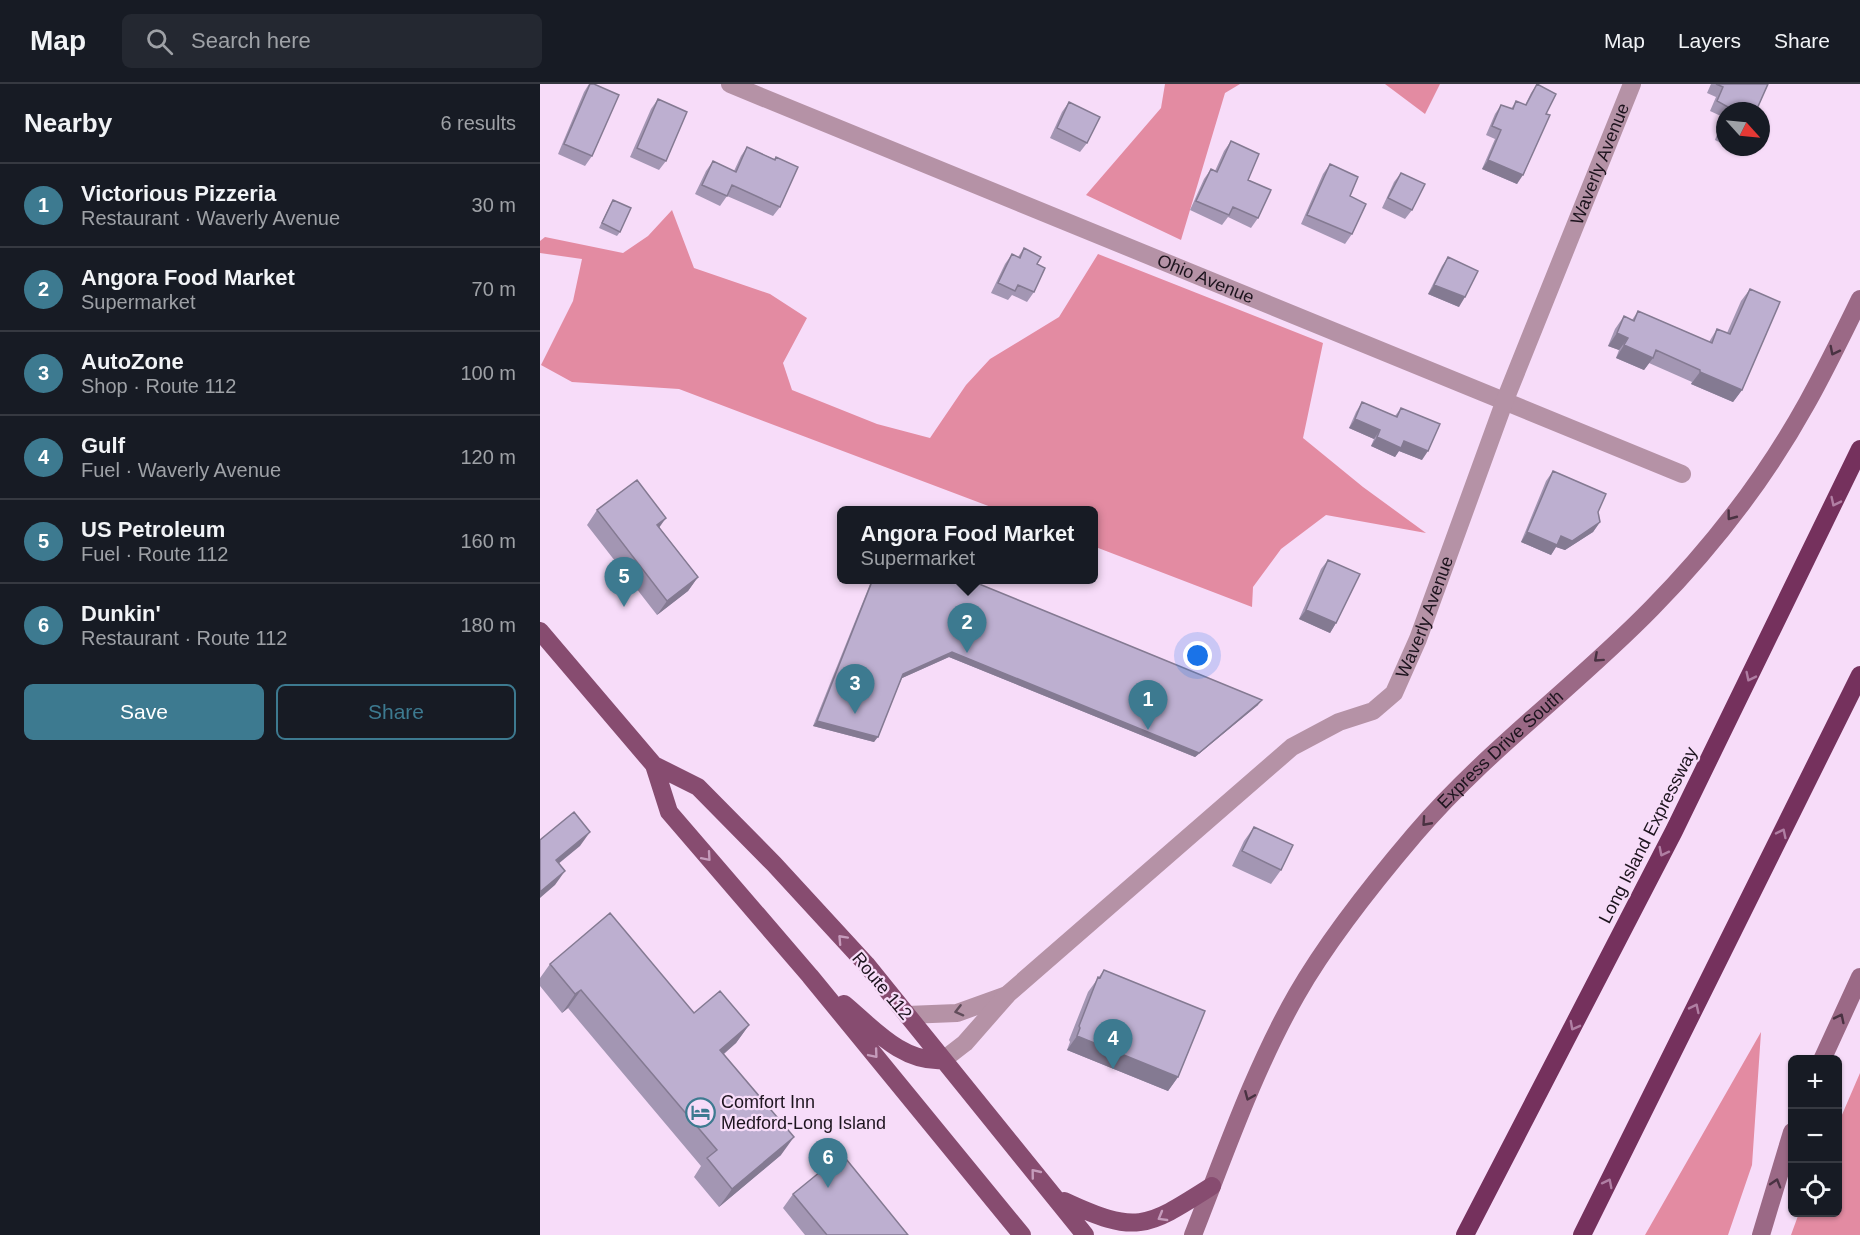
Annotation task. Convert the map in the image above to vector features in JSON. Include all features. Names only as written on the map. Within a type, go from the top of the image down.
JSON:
[{"type":"highway","name":"Long Island Expressway","points":[[1465,1235],[1674,831],[1860,449]]},
{"type":"highway","points":[[1582,1235],[1860,675]]},
{"type":"main road","name":"Express Drive South","points":[[1193,1235],[1271,1042],[1298,992],[1354,910],[1444,802],[1650,611],[1708,547],[1759,478],[1806,405],[1860,299]]},
{"type":"main road","name":"Route 112","points":[[540,631],[654,765],[669,812],[810,976],[1022,1235]]},
{"type":"main road","name":"Route 112","points":[[654,765],[698,786],[866,964],[1084,1235]]},
{"type":"main road","points":[[810,976],[909,1055],[932,1061],[943,1060]]},
{"type":"main road","points":[[1823,1055],[1860,977]]},
{"type":"main road","points":[[1761,1235],[1788,1145]]},
{"type":"main road","points":[[1054,1195],[1112,1227],[1133,1228],[1158,1221],[1212,1186]]},
{"type":"street","name":"Ohio Avenue","points":[[730,84],[1682,474]]},
{"type":"street","name":"Waverly Avenue","points":[[943,1060],[965,1043],[1008,994],[1292,747],[1339,722],[1373,711],[1394,693],[1418,639],[1505,400],[1632,84]]},
{"type":"street","name":"Waverly Avenue","points":[[907,1015],[957,1012],[1008,994]]},
{"type":"shaded area","points":[[1165,84],[1240,84],[1225,93],[1181,240],[1086,195],[1161,108]]},
{"type":"shaded area","points":[[1385,84],[1440,84],[1425,114]]},
{"type":"shaded area","points":[[672,210],[694,268],[770,294],[807,318],[783,363],[792,390],[877,424],[930,438],[966,385],[990,359],[1059,317],[1098,254],[1323,343],[1303,438],[1363,487],[1426,533],[1326,515],[1281,549],[1253,587],[1252,607],[1098,548],[1098,506],[988,506],[679,389],[572,382],[541,365],[573,301],[582,259],[540,253],[540,241],[545,237],[623,253],[648,236]]},
{"type":"shaded area","points":[[1761,1032],[1752,1165],[1728,1235],[1645,1235]]},
{"type":"shaded area","points":[[1860,1073],[1860,1235],[1791,1235],[1798,1217],[1842,1217],[1842,1115]]},
{"type":"building","points":[[590,84],[619,95],[592,156],[564,144]]},
{"type":"building","points":[[1537,84],[1556,94],[1546,114],[1550,115],[1523,175],[1488,160],[1501,130],[1492,126],[1501,105],[1513,109],[1516,101],[1526,105]]},
{"type":"building","points":[[1716,84],[1768,84],[1760,102],[1719,102],[1717,101],[1723,87]]},
{"type":"building","points":[[658,99],[687,112],[666,161],[637,148]]},
{"type":"building","points":[[1069,102],[1100,117],[1087,143],[1057,128]]},
{"type":"building","points":[[1231,141],[1259,154],[1248,180],[1271,190],[1258,218],[1233,207],[1229,215],[1196,201],[1211,169],[1217,172]]},
{"type":"building","points":[[747,147],[775,160],[776,157],[798,167],[780,207],[732,185],[727,196],[702,185],[713,161],[736,172]]},
{"type":"building","points":[[1330,164],[1358,177],[1350,196],[1366,204],[1352,234],[1307,215]]},
{"type":"building","points":[[1401,173],[1425,184],[1412,210],[1388,198]]},
{"type":"building","points":[[613,200],[631,208],[620,232],[602,223]]},
{"type":"building","points":[[1024,248],[1041,257],[1037,264],[1045,268],[1034,292],[1018,285],[1015,291],[998,283],[1012,254],[1020,258]]},
{"type":"building","points":[[1448,257],[1478,271],[1465,297],[1434,285]]},
{"type":"building","points":[[1750,289],[1780,302],[1742,390],[1656,350],[1653,358],[1624,345],[1628,338],[1617,333],[1624,316],[1634,321],[1638,311],[1712,343],[1717,329],[1730,334]]},
{"type":"building","points":[[1362,402],[1397,417],[1401,408],[1440,424],[1428,451],[1404,441],[1401,448],[1377,437],[1380,430],[1355,419]]},
{"type":"building","points":[[1553,471],[1606,494],[1598,512],[1600,522],[1572,541],[1561,536],[1557,545],[1527,532]]},
{"type":"building","points":[[637,480],[666,518],[657,525],[698,577],[667,601],[597,510]]},
{"type":"building","points":[[1328,560],[1360,574],[1336,623],[1306,610]]},
{"type":"building","points":[[871,584],[979,584],[1262,700],[1199,753],[952,652],[903,674],[878,737],[817,721]]},
{"type":"building","points":[[574,812],[590,832],[556,860],[565,871],[540,892],[540,840]]},
{"type":"building","points":[[1254,827],[1293,845],[1281,870],[1242,851]]},
{"type":"building","name":"Comfort Inn Medford-Long Island","points":[[610,913],[694,1013],[720,991],[749,1025],[720,1050],[794,1137],[732,1189],[707,1158],[717,1150],[581,990],[575,994],[550,964]]},
{"type":"building","points":[[1104,970],[1205,1011],[1178,1077],[1077,1036],[1098,977],[1100,978]]},
{"type":"building","points":[[842,1154],[908,1235],[827,1235],[793,1194]]},
{"type":"place","name":"US Petroleum","points":[[624,607]]},
{"type":"place","name":"Angora Food Market","points":[[967,653]]},
{"type":"place","name":"AutoZone","points":[[855,714]]},
{"type":"place","name":"Victorious Pizzeria","points":[[1148,730]]},
{"type":"place","name":"Gulf","points":[[1113,1069]]},
{"type":"place","name":"Comfort Inn Medford-Long Island","points":[[700,1112]]},
{"type":"place","name":"Dunkin'","points":[[828,1188]]}]
